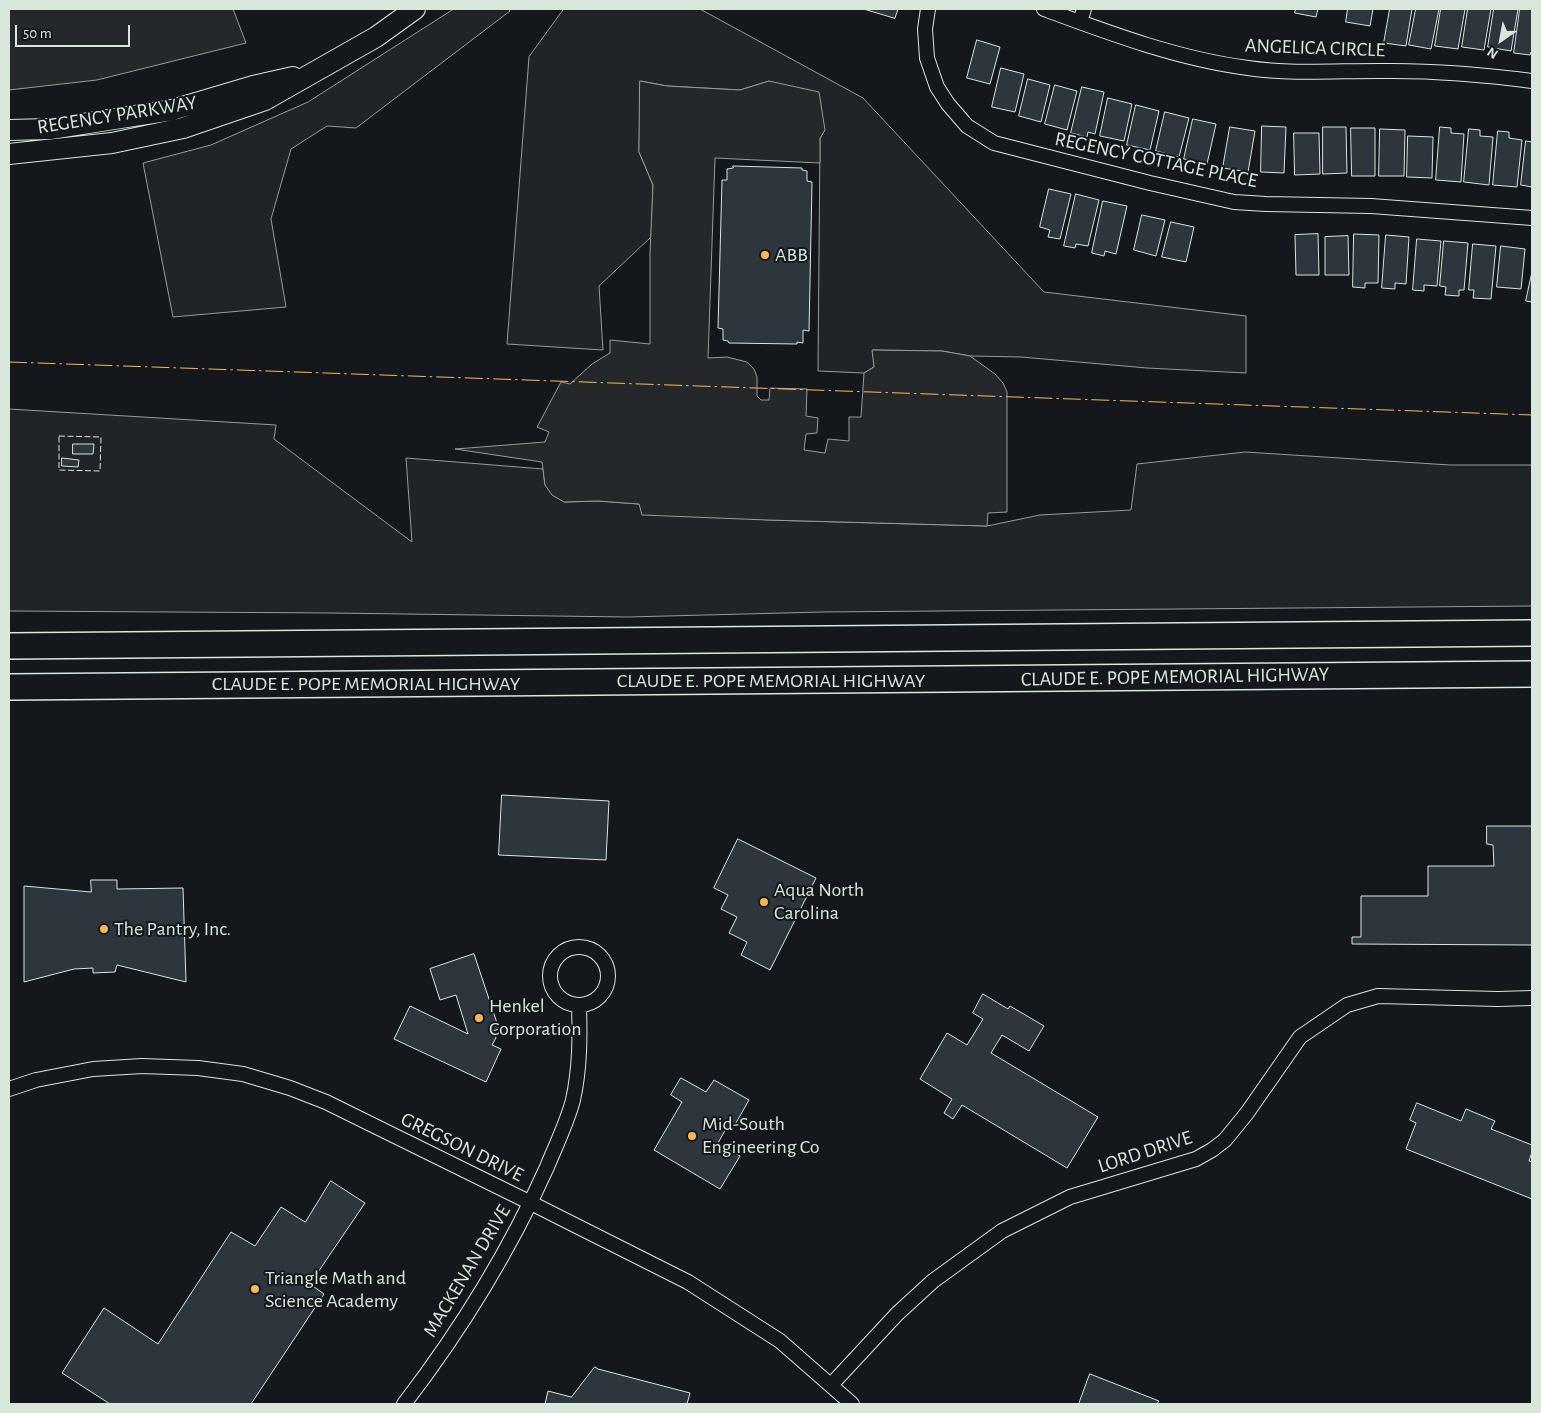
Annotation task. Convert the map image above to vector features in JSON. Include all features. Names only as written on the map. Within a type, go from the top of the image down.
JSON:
[{"type":"highway","name":"CLAUDE E. POPE MEMORIAL HIGHWAY","points":[[9,646],[1532,633]]},
{"type":"highway","name":"CLAUDE E. POPE MEMORIAL HIGHWAY","points":[[9,687],[1532,674]]},
{"type":"street","name":"REGENCY PARKWAY","points":[[9,154],[112,143],[183,128],[265,100],[376,37],[414,9]]},
{"type":"street","name":"REGENCY COTTAGE PLACE","points":[[928,9],[926,29],[928,58],[937,87],[948,104],[967,126],[994,143],[1150,183],[1234,202],[1371,206],[1532,218]]},
{"type":"street","name":"ANGELICA CIRCLE","points":[[1044,9],[1082,15],[1156,47],[1247,68],[1302,72],[1442,72],[1532,80]]},
{"type":"street","name":"REGENCY PARKWAY","points":[[9,130],[50,129],[172,110],[253,86],[312,73]]},
{"type":"street","points":[[577,947],[586,948],[602,958],[608,975],[607,984],[597,999],[579,1005],[570,1004],[561,999],[554,991],[550,982],[553,962],[559,954],[567,949],[577,947]]},
{"type":"street","name":"LORD DRIVE","points":[[831,1385],[898,1314],[933,1281],[1002,1232],[1070,1197],[1196,1159],[1212,1150],[1225,1140],[1247,1113],[1300,1037],[1346,1005],[1378,996],[1532,998]]},
{"type":"street","name":"MACKENAN DRIVE","points":[[404,1404],[447,1345],[479,1296],[531,1202],[568,1118],[573,1100],[580,1053],[579,1005]]},
{"type":"street","name":"GREGSON DRIVE","points":[[9,1089],[36,1080],[103,1068],[142,1066],[198,1068],[244,1074],[290,1088],[326,1102],[531,1202],[706,1292],[780,1341],[852,1404]]},
{"type":"shaded area","points":[[9,9],[233,9],[246,43],[97,80],[9,90]]},
{"type":"shaded area","points":[[454,9],[508,9],[510,11],[356,128],[327,126],[291,149],[271,219],[286,307],[173,317],[143,163],[211,145],[308,102]]},
{"type":"shaded area","points":[[564,9],[700,9],[863,98],[1044,292],[1246,316],[1246,373],[1147,368],[1021,357],[970,356],[942,351],[873,350],[874,367],[864,373],[818,371],[820,138],[825,130],[769,81],[740,90],[667,86],[641,81],[639,152],[653,185],[651,237],[599,286],[603,350],[507,344],[529,57]]},
{"type":"shaded area","points":[[640,81],[667,86],[740,90],[769,81],[819,92],[825,130],[820,138],[820,163],[715,158],[708,358],[727,357],[747,362],[754,369],[757,377],[757,396],[761,400],[769,400],[770,388],[807,389],[806,416],[818,418],[817,433],[806,434],[804,450],[825,453],[828,439],[849,441],[849,417],[861,417],[864,373],[874,367],[872,350],[942,351],[970,356],[995,374],[1003,383],[1007,392],[1007,512],[988,513],[987,526],[642,515],[639,504],[598,501],[564,502],[552,495],[545,485],[542,462],[455,449],[545,442],[549,432],[537,427],[561,382],[570,384],[592,364],[610,353],[610,340],[650,344],[650,253],[653,185],[639,152]]},
{"type":"shaded area","points":[[9,409],[276,425],[274,439],[412,542],[406,458],[543,469],[545,485],[564,502],[598,501],[639,504],[767,520],[987,526],[1040,515],[1131,510],[1137,464],[1245,452],[1450,465],[1532,465],[1532,606],[822,612],[628,617],[9,611]]},
{"type":"building","points":[[864,9],[898,9],[895,18]]},
{"type":"building","points":[[1296,9],[1318,9],[1316,17],[1295,13]]},
{"type":"building","points":[[1348,9],[1373,9],[1370,26],[1346,22]]},
{"type":"building","points":[[1390,9],[1412,9],[1406,46],[1384,43]]},
{"type":"building","points":[[1416,9],[1439,9],[1431,49],[1409,45]]},
{"type":"building","points":[[1441,9],[1465,9],[1458,49],[1435,46]]},
{"type":"building","points":[[1468,9],[1491,9],[1484,50],[1462,47]]},
{"type":"building","points":[[1494,9],[1518,9],[1511,51],[1488,47]]},
{"type":"building","points":[[1520,9],[1532,9],[1532,52],[1530,55],[1514,53]]},
{"type":"building","points":[[977,40],[1000,47],[990,84],[967,78]]},
{"type":"building","points":[[1001,68],[1024,74],[1015,112],[992,107]]},
{"type":"building","points":[[1028,79],[1050,85],[1041,122],[1019,116]]},
{"type":"building","points":[[1055,85],[1077,91],[1067,130],[1045,124]]},
{"type":"building","points":[[1082,87],[1104,92],[1095,134],[1088,132],[1087,137],[1071,133]]},
{"type":"building","points":[[1108,98],[1132,104],[1124,141],[1100,136]]},
{"type":"building","points":[[1136,105],[1159,111],[1150,150],[1127,145]]},
{"type":"building","points":[[1165,112],[1189,118],[1179,157],[1156,151]]},
{"type":"building","points":[[1193,119],[1216,124],[1207,164],[1184,159]]},
{"type":"building","points":[[1262,126],[1286,127],[1284,173],[1261,172]]},
{"type":"building","points":[[1230,127],[1255,131],[1248,172],[1223,168]]},
{"type":"building","points":[[1323,127],[1346,127],[1347,173],[1323,174]]},
{"type":"building","points":[[1440,127],[1451,128],[1451,133],[1464,134],[1461,182],[1436,180]]},
{"type":"building","points":[[1351,128],[1375,128],[1375,176],[1352,176]]},
{"type":"building","points":[[1380,129],[1405,130],[1404,176],[1379,176]]},
{"type":"building","points":[[1469,129],[1480,130],[1480,136],[1493,137],[1489,185],[1464,182]]},
{"type":"building","points":[[1498,131],[1509,132],[1509,138],[1522,140],[1517,187],[1493,185]]},
{"type":"building","points":[[1294,133],[1319,133],[1320,174],[1295,175]]},
{"type":"building","points":[[1408,136],[1433,137],[1432,178],[1407,177]]},
{"type":"building","points":[[1526,141],[1532,142],[1532,187],[1521,185]]},
{"type":"building","name":"ABB","points":[[733,166],[802,168],[802,170],[807,171],[807,181],[812,182],[809,331],[803,330],[803,343],[729,343],[723,340],[723,329],[718,328],[722,180],[727,180],[727,169],[733,168]]},
{"type":"building","points":[[1049,189],[1071,194],[1060,239],[1048,237],[1050,230],[1040,227]]},
{"type":"building","points":[[1076,194],[1099,200],[1088,246],[1076,244],[1075,248],[1064,246]]},
{"type":"building","points":[[1103,201],[1127,206],[1116,254],[1105,251],[1104,256],[1092,253]]},
{"type":"building","points":[[1142,215],[1165,220],[1156,256],[1134,250]]},
{"type":"building","points":[[1171,222],[1194,227],[1186,262],[1162,257]]},
{"type":"building","points":[[1318,234],[1319,275],[1296,275],[1295,235]]},
{"type":"building","points":[[1354,234],[1379,235],[1378,283],[1365,283],[1365,288],[1353,287]]},
{"type":"building","points":[[1386,235],[1409,237],[1406,284],[1395,283],[1395,289],[1382,288]]},
{"type":"building","points":[[1348,236],[1349,275],[1325,275],[1325,237]]},
{"type":"building","points":[[1417,239],[1441,241],[1437,286],[1424,285],[1424,291],[1413,290]]},
{"type":"building","points":[[1444,241],[1468,243],[1464,290],[1459,290],[1459,296],[1445,295],[1446,287],[1440,286]]},
{"type":"building","points":[[1473,244],[1496,246],[1491,299],[1473,298],[1474,290],[1469,290]]},
{"type":"building","points":[[1501,246],[1525,249],[1521,289],[1497,287]]},
{"type":"building","points":[[1532,272],[1532,302],[1526,301]]},
{"type":"building","points":[[73,444],[94,444],[93,454],[73,454]]},
{"type":"building","points":[[62,458],[79,460],[78,467],[62,466]]},
{"type":"building","points":[[502,795],[609,801],[606,860],[499,855]]},
{"type":"building","points":[[1487,826],[1532,826],[1532,945],[1352,944],[1352,937],[1361,937],[1361,896],[1428,896],[1428,866],[1494,866],[1493,845],[1487,844]]},
{"type":"building","name":"Aqua North Carolina","points":[[738,839],[816,878],[770,970],[741,955],[747,942],[729,933],[737,917],[721,909],[728,895],[714,888]]},
{"type":"building","name":"The Pantry, Inc.","points":[[91,880],[117,880],[117,889],[183,888],[186,982],[117,965],[115,972],[93,973],[93,968],[74,969],[24,982],[24,886],[91,892]]},
{"type":"building","name":"Henkel Corporation","points":[[474,954],[499,1029],[493,1031],[496,1038],[492,1045],[501,1049],[486,1082],[394,1039],[410,1006],[468,1034],[456,995],[440,1000],[430,969]]},
{"type":"building","points":[[983,994],[1008,1009],[1010,1006],[1044,1026],[1029,1051],[1002,1035],[991,1053],[1098,1117],[1067,1168],[962,1105],[953,1119],[944,1113],[952,1099],[920,1079],[947,1033],[967,1045],[983,1019],[973,1013]]},
{"type":"building","name":"Mid-South Engineering Co","points":[[681,1078],[706,1092],[714,1080],[749,1100],[732,1130],[727,1127],[718,1143],[740,1156],[720,1189],[654,1150],[682,1102],[671,1095]]},
{"type":"building","points":[[1417,1103],[1461,1121],[1466,1109],[1495,1121],[1491,1129],[1532,1145],[1529,1161],[1532,1162],[1532,1199],[1406,1149],[1416,1123],[1410,1120]]},
{"type":"building","name":"Triangle Math and Science Academy","points":[[331,1181],[365,1203],[310,1284],[324,1294],[251,1404],[110,1404],[62,1373],[104,1308],[158,1344],[231,1232],[255,1246],[281,1207],[305,1222]]},
{"type":"building","points":[[595,1367],[690,1393],[687,1404],[545,1404],[548,1391],[571,1397]]},
{"type":"building","points":[[1090,1374],[1159,1401],[1157,1404],[1079,1404]]},
{"type":"fence","points":[[59,436],[101,437],[100,471],[59,470],[59,436]]},
{"type":"power","points":[[9,362],[1532,415]]},
{"type":"place","name":"ABB","points":[[765,255]]},
{"type":"place","name":"Aqua North Carolina","points":[[764,902]]},
{"type":"place","name":"The Pantry, Inc.","points":[[104,929]]},
{"type":"place","name":"Henkel Corporation","points":[[479,1018]]},
{"type":"place","name":"Mid-South Engineering Co","points":[[692,1136]]},
{"type":"place","name":"Triangle Math and Science Academy","points":[[255,1289]]}]
